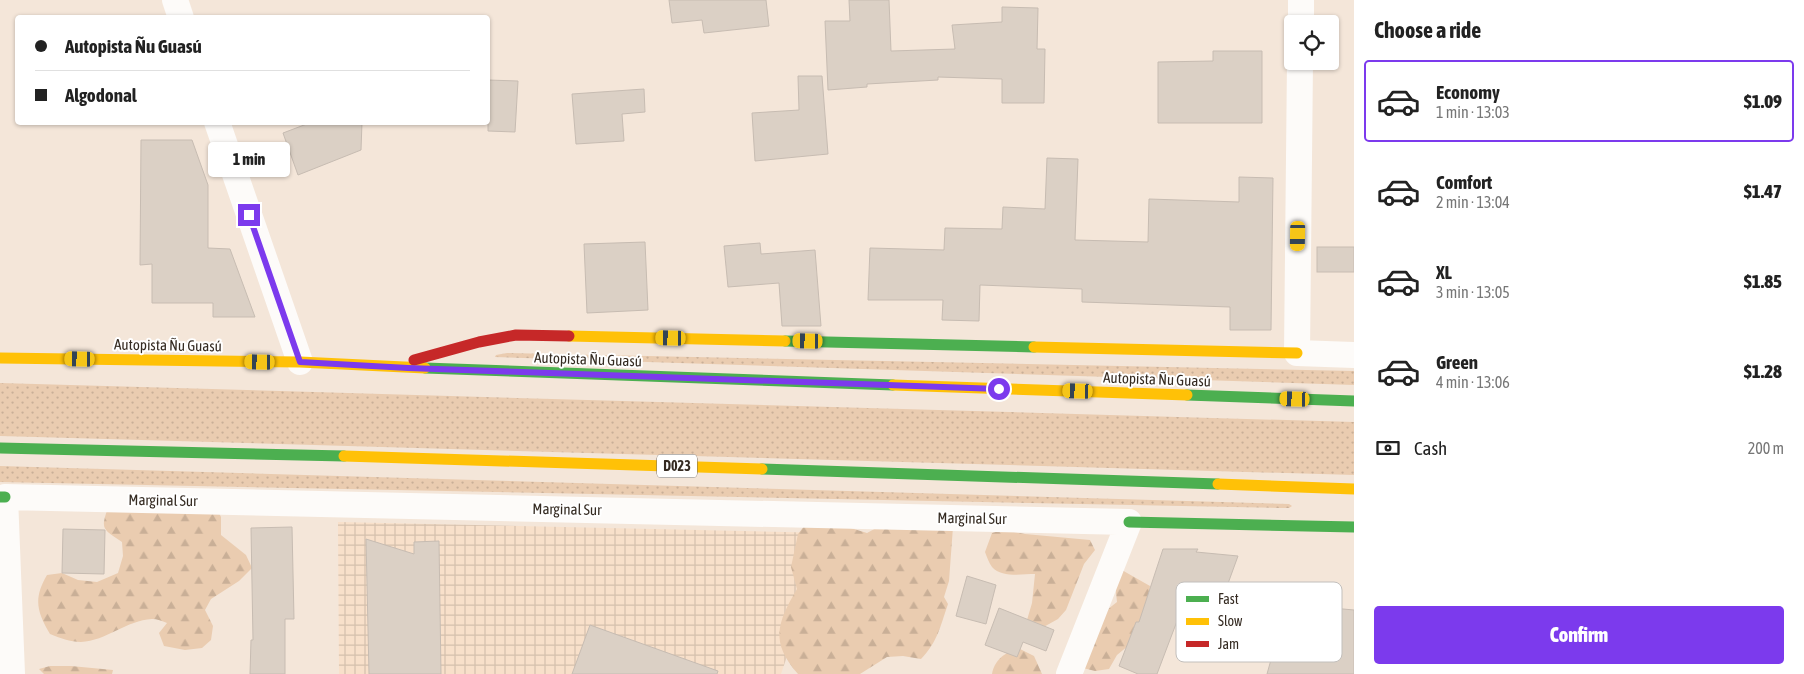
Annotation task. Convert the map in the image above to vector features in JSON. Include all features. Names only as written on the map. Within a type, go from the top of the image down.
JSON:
[{"type":"highway","points":[[388,367],[479,342],[516,335],[1297,353]]},
{"type":"highway","name":"Autopista Ñu Guasú","points":[[0,358],[300,362],[388,367],[1354,401]]},
{"type":"highway","name":"D023","points":[[0,448],[464,459],[1354,489]]},
{"type":"highway","points":[[1130,522],[1354,528]]},
{"type":"street","points":[[175,0],[180,15]]},
{"type":"street","points":[[1300,15],[1301,0]]},
{"type":"street","points":[[1300,70],[1297,353],[1354,355]]},
{"type":"street","points":[[218,125],[300,362]]},
{"type":"street","points":[[3,497],[12,674]]},
{"type":"street","name":"Marginal Sur","points":[[3,497],[1130,522]]},
{"type":"street","points":[[1070,674],[1130,522]]},
{"type":"shaded area","points":[[338,522],[829,533],[781,674],[339,674]]},
{"type":"green space","points":[[507,353],[1354,371],[1354,385],[495,357],[496,355]]},
{"type":"green space","points":[[0,383],[1354,422],[1354,475],[0,436]]},
{"type":"green space","points":[[0,466],[1289,504],[1292,506],[1289,508],[1279,508],[0,482]]},
{"type":"green space","points":[[109,505],[217,509],[221,517],[221,535],[246,555],[252,568],[239,581],[211,599],[205,610],[213,626],[211,640],[202,648],[185,650],[164,646],[159,633],[167,623],[154,619],[134,623],[90,641],[73,641],[50,634],[42,619],[38,605],[40,591],[47,575],[62,573],[78,580],[97,582],[118,573],[123,556],[122,542],[105,528],[104,519]]},
{"type":"green space","points":[[809,520],[828,521],[867,533],[878,527],[953,527],[949,581],[944,597],[948,604],[935,640],[921,659],[903,656],[887,657],[860,674],[798,674],[789,663],[780,642],[781,622],[797,589],[791,567],[798,534]]},
{"type":"green space","points":[[1003,530],[1090,540],[1095,550],[1084,564],[1066,610],[1058,619],[1040,629],[1027,620],[1032,603],[1035,574],[1012,575],[1001,573],[992,567],[985,552],[992,533]]},
{"type":"green space","points":[[1113,565],[1150,586],[1148,603],[1134,641],[1117,655],[1109,669],[1095,671],[1083,668],[1103,613],[1117,602]]},
{"type":"green space","points":[[1020,649],[1034,656],[1042,674],[992,674],[998,660],[1010,651]]},
{"type":"green space","points":[[50,666],[113,670],[112,674],[44,674],[39,669]]},
{"type":"building","points":[[669,0],[766,0],[769,26],[704,33],[702,20],[672,23]]},
{"type":"building","points":[[849,0],[889,0],[891,51],[955,49],[952,25],[1002,22],[1002,7],[1038,8],[1037,49],[1045,49],[1044,103],[1002,103],[1002,79],[938,77],[938,80],[867,84],[867,87],[828,90],[825,21],[850,21]]},
{"type":"building","points":[[1213,51],[1262,51],[1262,123],[1158,123],[1158,62],[1213,61]]},
{"type":"building","points":[[798,76],[822,76],[828,154],[755,161],[752,113],[799,110]]},
{"type":"building","points":[[490,80],[518,81],[515,132],[488,131],[488,125],[490,125]]},
{"type":"building","points":[[644,89],[645,112],[622,114],[624,141],[576,144],[572,94]]},
{"type":"building","points":[[304,125],[362,125],[361,150],[298,175],[283,133]]},
{"type":"building","points":[[141,140],[192,140],[208,185],[208,248],[230,249],[255,317],[213,317],[213,303],[152,303],[152,264],[140,265]]},
{"type":"building","points":[[1047,158],[1078,159],[1075,240],[1148,242],[1149,199],[1239,202],[1239,177],[1273,178],[1271,330],[1230,330],[1230,307],[1082,302],[1082,289],[980,285],[979,321],[942,320],[943,300],[868,300],[870,248],[944,250],[945,228],[1002,229],[1003,207],[1045,209]]},
{"type":"building","points":[[645,242],[648,310],[587,313],[584,244]]},
{"type":"building","points":[[760,243],[761,254],[815,250],[821,326],[782,326],[779,283],[728,287],[724,246]]},
{"type":"building","points":[[1317,247],[1354,247],[1354,272],[1317,272]]},
{"type":"building","points":[[292,527],[294,619],[285,619],[285,674],[250,674],[251,640],[253,640],[251,528]]},
{"type":"building","points":[[63,529],[105,530],[104,574],[62,573]]},
{"type":"building","points":[[366,539],[414,554],[414,542],[439,541],[441,674],[369,674]]},
{"type":"building","points":[[1163,549],[1198,549],[1196,552],[1238,556],[1229,582],[1176,582],[1176,624],[1157,674],[1138,674],[1119,666],[1136,622],[1139,622]]},
{"type":"building","points":[[967,576],[996,585],[986,624],[956,616]]},
{"type":"building","points":[[999,608],[1054,630],[1046,651],[1023,642],[1017,657],[985,645]]},
{"type":"building","points":[[1342,609],[1354,610],[1354,674],[1267,674],[1270,662],[1342,662]]},
{"type":"building","points":[[590,625],[718,671],[717,674],[572,674]]},
{"type":"traffic: fast","points":[[785,341],[1034,347]]},
{"type":"traffic: fast","points":[[425,368],[893,385]]},
{"type":"traffic: fast","points":[[1187,395],[1354,401]]},
{"type":"traffic: fast","points":[[0,448],[344,456]]},
{"type":"traffic: fast","points":[[762,469],[1218,484]]},
{"type":"traffic: fast","points":[[0,497],[5,497]]},
{"type":"traffic: fast","points":[[1129,522],[1354,527]]},
{"type":"traffic: slow","points":[[569,336],[785,341]]},
{"type":"traffic: slow","points":[[1034,347],[1297,353]]},
{"type":"traffic: slow","points":[[0,358],[300,362],[425,368]]},
{"type":"traffic: slow","points":[[893,385],[1187,395]]},
{"type":"traffic: slow","points":[[344,456],[762,469]]},
{"type":"traffic: slow","points":[[1218,484],[1354,489]]},
{"type":"traffic: jam","points":[[414,360],[479,342],[516,335],[569,336]]},
{"type":"route","points":[[249,215],[300,362],[408,368],[999,389]]}]
